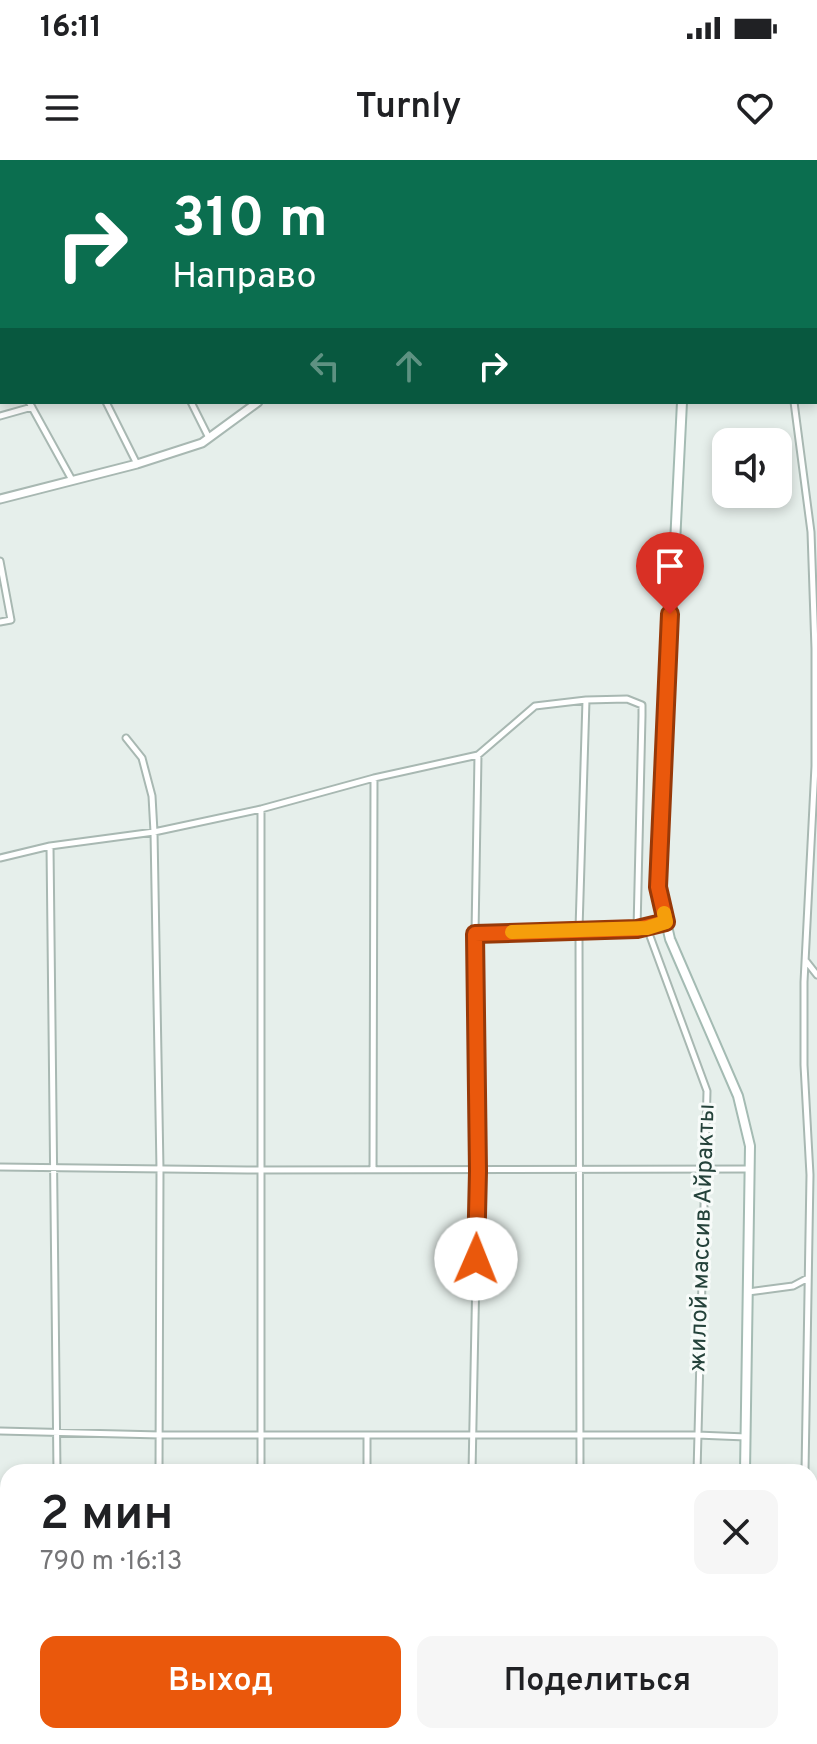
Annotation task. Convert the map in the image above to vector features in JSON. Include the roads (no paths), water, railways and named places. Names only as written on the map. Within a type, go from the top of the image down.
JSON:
[{"type":"main road","points":[[682,404],[658,887],[670,939],[738,1096],[750,1146],[745,1464]]},
{"type":"street","points":[[0,416],[30,404],[72,480]]},
{"type":"street","points":[[107,404],[137,464]]},
{"type":"street","points":[[192,404],[209,438]]},
{"type":"street","points":[[0,499],[137,464],[202,443],[255,404]]},
{"type":"street","points":[[794,404],[811,532],[816,649],[816,766],[804,1065],[810,1175],[805,1464]]},
{"type":"street","points":[[0,561],[11,620],[0,622]]},
{"type":"street","points":[[0,858],[50,846],[154,832],[261,809],[374,778],[478,755],[535,706],[627,699],[642,705],[637,929]]},
{"type":"street","points":[[580,1464],[579,929],[586,700]]},
{"type":"street","points":[[126,738],[142,758],[152,796],[154,832],[160,1169],[159,1464]]},
{"type":"street","points":[[472,1464],[478,1171],[475,934],[478,755]]},
{"type":"street","points":[[373,1170],[374,778]]},
{"type":"street","points":[[261,809],[261,1464]]},
{"type":"street","points":[[50,846],[57,1464]]},
{"type":"street","points":[[810,861],[817,871]]},
{"type":"street","points":[[475,934],[637,929],[666,922]]},
{"type":"street","name":"жилой массив Айракты","points":[[647,928],[707,1091],[697,1464]]},
{"type":"street","points":[[806,960],[817,975]]},
{"type":"street","points":[[0,1167],[478,1171],[749,1169]]},
{"type":"street","points":[[810,1175],[817,1185]]},
{"type":"street","points":[[747,1292],[793,1286],[808,1278]]},
{"type":"street","points":[[0,1431],[160,1435],[746,1437]]},
{"type":"street","points":[[367,1435],[367,1464]]}]
